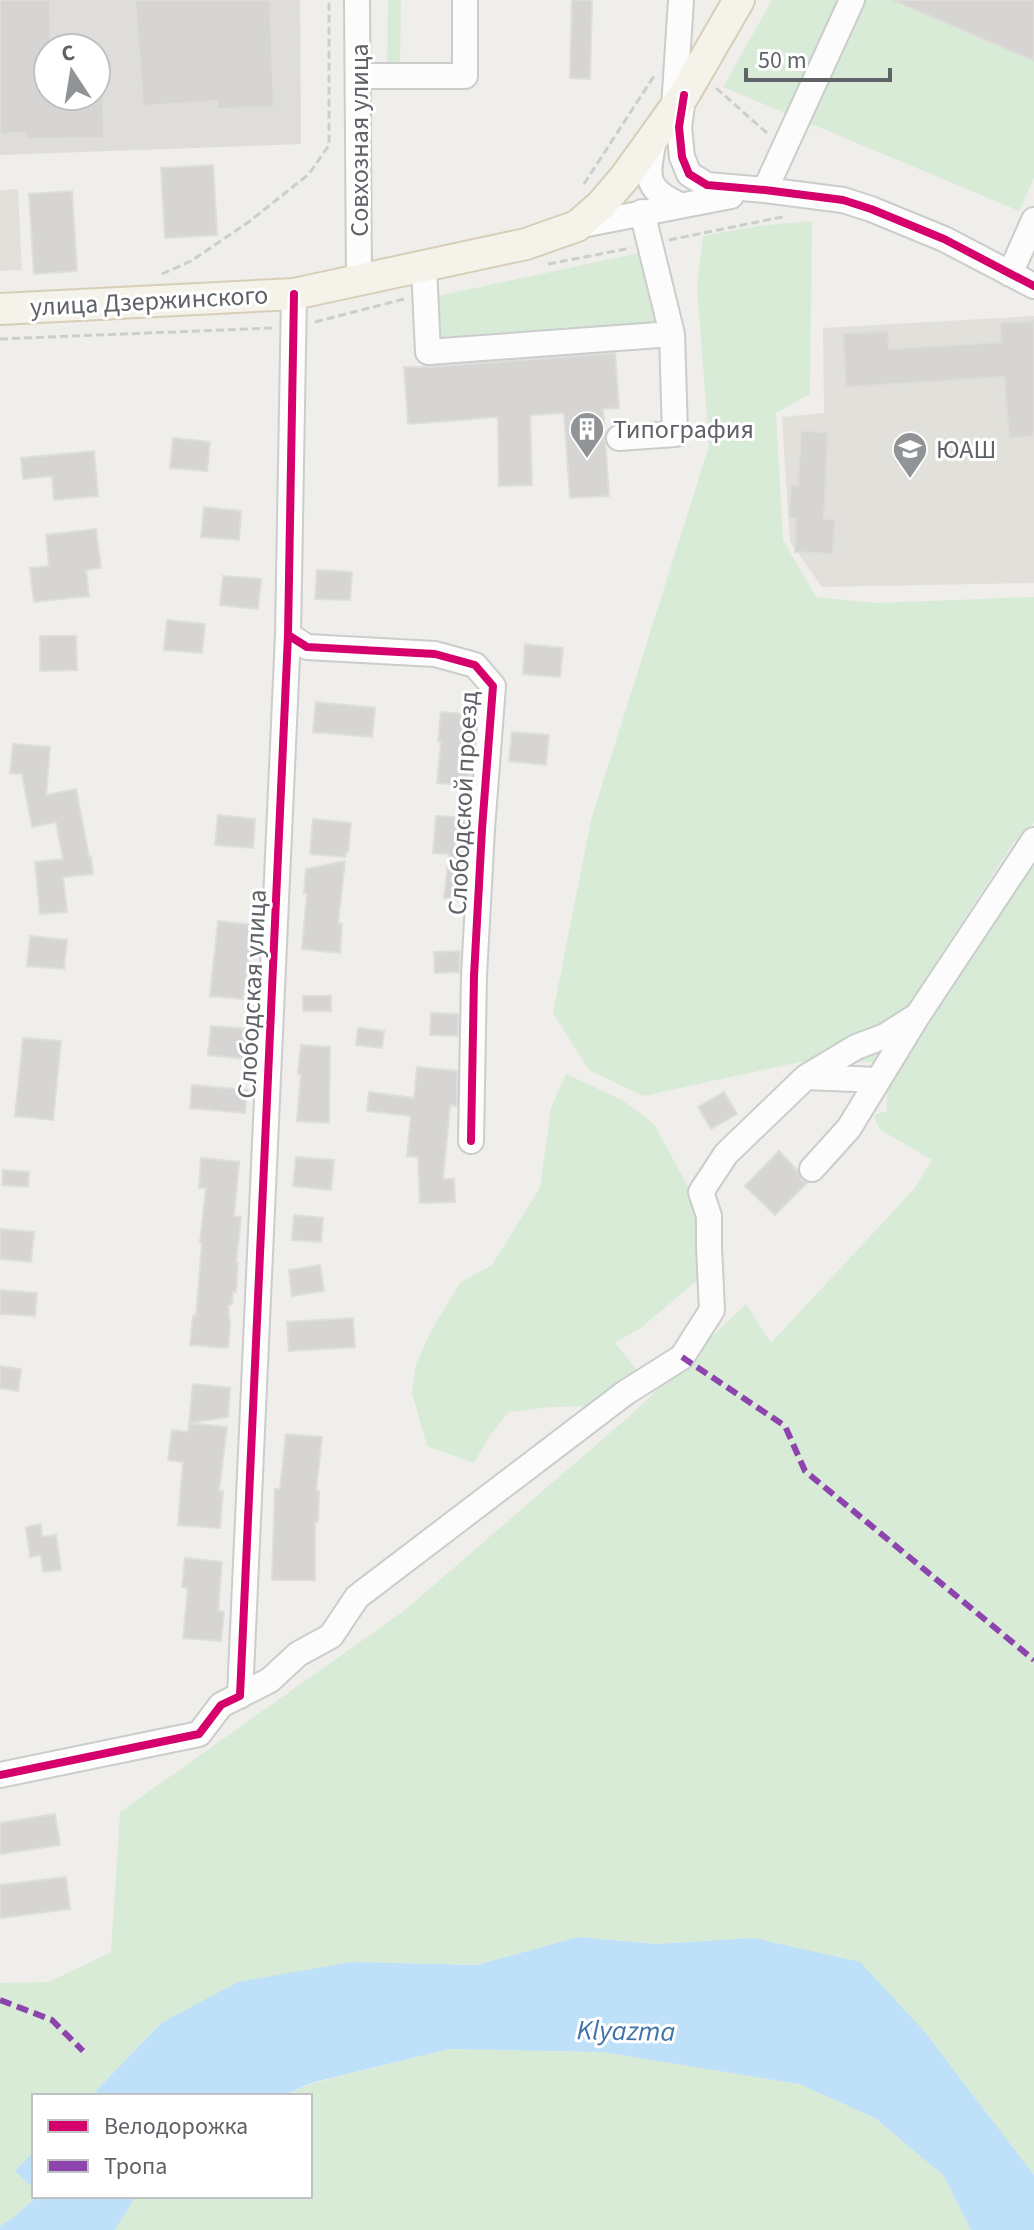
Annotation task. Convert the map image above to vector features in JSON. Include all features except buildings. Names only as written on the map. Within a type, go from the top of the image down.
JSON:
[{"type":"main road","points":[[577,226],[601,205],[625,177],[679,102],[739,0]]},
{"type":"main road","name":"улица Дзержинского","points":[[0,309],[294,294],[526,244],[577,226]]},
{"type":"street","name":"Совхозная улица","points":[[357,0],[359,280]]},
{"type":"street","points":[[359,76],[465,76],[465,0]]},
{"type":"street","points":[[681,0],[679,127],[682,157],[689,174],[707,185],[843,200],[871,209],[944,239],[1034,286]]},
{"type":"street","points":[[765,190],[852,0]]},
{"type":"street","points":[[655,133],[649,178],[659,195],[680,205]]},
{"type":"street","points":[[577,226],[765,190]]},
{"type":"street","points":[[619,438],[675,434],[672,334],[642,212]]},
{"type":"street","points":[[1010,274],[1034,220]]},
{"type":"street","points":[[424,267],[428,352],[672,334]]},
{"type":"street","name":"Слободская улица","points":[[240,1696],[288,635],[294,294]]},
{"type":"street","name":"Слободской проезд","points":[[288,635],[307,647],[435,654],[475,665],[493,686],[476,947],[471,1141]]},
{"type":"street","points":[[812,1169],[849,1128],[918,1015],[1034,840]]},
{"type":"street","points":[[0,1775],[199,1734],[221,1705],[270,1680],[298,1654],[331,1636],[357,1597],[625,1393],[682,1357],[712,1310],[709,1216],[701,1192],[726,1154],[806,1077],[918,1015]]},
{"type":"street","points":[[806,1077],[878,1080]]},
{"type":"path","points":[[155,277],[191,261],[250,221],[309,174],[329,145],[329,0]]},
{"type":"path","points":[[577,195],[653,77]]},
{"type":"path","points":[[716,89],[784,148]]},
{"type":"shaded area","points":[[0,0],[300,0],[301,144],[0,155]]},
{"type":"shaded area","points":[[18,189],[22,270],[0,271],[0,190]]},
{"type":"shaded area","name":"ЮАШ","points":[[1034,316],[1034,583],[822,587],[790,542],[782,417],[824,413],[823,328]]},
{"type":"green space","points":[[388,0],[401,0],[400,68],[387,68]]},
{"type":"green space","points":[[772,0],[1034,0],[1034,178],[1019,211],[723,87]]},
{"type":"green space","points":[[812,221],[810,394],[776,413],[783,540],[816,597],[876,603],[1034,597],[1034,823],[1014,842],[937,961],[878,1062],[800,1062],[643,1096],[589,1070],[553,1013],[591,820],[709,446],[697,286],[703,236],[758,226]]},
{"type":"green space","points":[[648,251],[666,328],[434,345],[433,297]]},
{"type":"green space","points":[[1034,857],[1034,2175],[924,2031],[753,1938],[656,1944],[578,1937],[477,1965],[351,1962],[160,2023],[93,2094],[32,2094],[32,2153],[26,2159],[33,2200],[0,2226],[0,1983],[49,1982],[111,1952],[120,1812],[405,1610],[634,1412],[746,1304],[771,1343],[914,1189],[932,1160],[879,1129],[874,1115],[887,1111],[887,1078]]},
{"type":"green space","points":[[566,1074],[622,1100],[654,1124],[693,1196],[714,1266],[642,1327],[615,1343],[639,1373],[608,1406],[550,1407],[509,1412],[490,1435],[474,1463],[427,1446],[412,1393],[416,1364],[430,1333],[460,1283],[492,1265],[540,1188],[551,1108]]},
{"type":"green space","points":[[449,2049],[603,2052],[799,2084],[875,2118],[944,2176],[971,2230],[115,2230],[135,2198],[312,2198],[312,2094],[288,2094],[311,2084]]},
{"type":"water","name":"Klyazma","points":[[578,1937],[656,1944],[753,1938],[860,1962],[924,2031],[1034,2175],[1034,2230],[971,2230],[944,2176],[875,2118],[799,2084],[603,2052],[449,2049],[311,2083],[287,2094],[93,2094],[161,2023],[238,1982],[351,1962],[477,1965]]},
{"type":"water","points":[[32,2153],[32,2193],[31,2186],[15,2171]]},
{"type":"water","points":[[135,2198],[115,2230],[0,2230],[0,2226],[33,2200]]},
{"type":"marked path","points":[[682,1357],[785,1426],[805,1471],[1034,1660]]},
{"type":"marked path","points":[[0,2000],[52,2020],[83,2051]]},
{"type":"cycle path","points":[[684,95],[679,127],[682,157],[689,174],[707,185],[843,200],[944,239],[1034,286]]},
{"type":"cycle path","points":[[0,1775],[199,1734],[221,1705],[240,1696],[288,635],[294,294]]},
{"type":"cycle path","points":[[288,635],[307,647],[435,654],[475,665],[493,686],[474,976],[471,1141]]},
{"type":"place","name":"Типография","points":[[587,460]]},
{"type":"place","name":"ЮАШ","points":[[910,480]]}]
